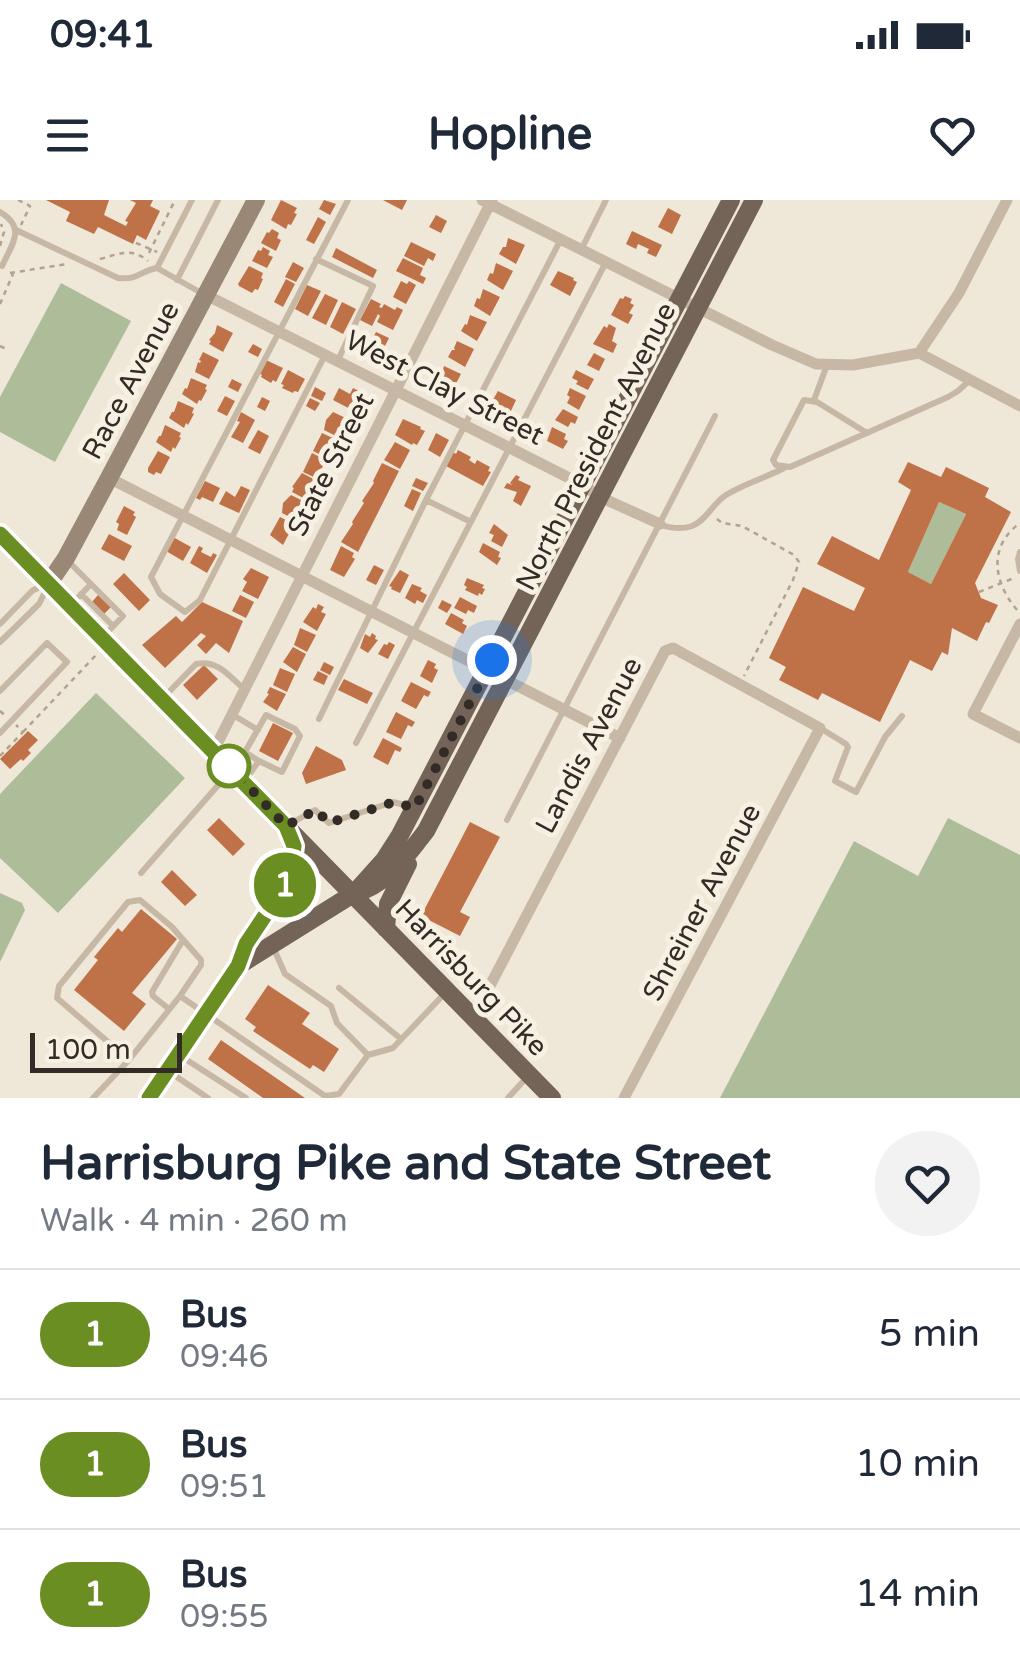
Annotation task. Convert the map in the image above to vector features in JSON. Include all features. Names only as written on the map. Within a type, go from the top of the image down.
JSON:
[{"type":"main road","name":"Race Avenue","points":[[49,583],[66,558],[256,200]]},
{"type":"main road","name":"North President Avenue","points":[[353,894],[393,848],[415,808],[730,200]]},
{"type":"main road","name":"North President Avenue","points":[[353,894],[372,889],[387,877],[426,831],[754,200]]},
{"type":"main road","name":"Harrisburg Pike","points":[[0,534],[49,583],[76,600],[162,698],[552,1098]]},
{"type":"main road","points":[[149,1098],[238,966],[246,944],[280,893],[291,870],[294,846],[286,826]]},
{"type":"main road","points":[[386,929],[391,898],[426,831]]},
{"type":"main road","points":[[238,966],[353,894]]},
{"type":"street","points":[[919,353],[958,293],[1008,200]]},
{"type":"street","points":[[488,201],[792,355],[828,364],[866,363],[919,353],[1020,406]]},
{"type":"street","name":"State Street","points":[[214,750],[488,201]]},
{"type":"street","name":"West Clay Street","points":[[206,296],[660,524]]},
{"type":"street","points":[[109,478],[620,738]]},
{"type":"street","points":[[1020,624],[973,714],[1020,738]]},
{"type":"street","name":"Landis Avenue","points":[[473,1018],[665,651],[674,648],[820,728]]},
{"type":"street","name":"Shreiner Avenue","points":[[624,1098],[820,728]]},
{"type":"lane","points":[[157,268],[192,200]]},
{"type":"lane","points":[[177,280],[218,200]]},
{"type":"lane","points":[[325,355],[232,541],[200,600],[186,612],[160,594],[150,577],[348,200]]},
{"type":"lane","points":[[581,250],[606,200]]},
{"type":"lane","points":[[0,212],[10,218],[17,230],[118,278],[134,279],[157,268],[206,296]]},
{"type":"lane","points":[[1,267],[17,230]]},
{"type":"lane","points":[[319,718],[426,500],[561,240]]},
{"type":"lane","points":[[316,258],[373,286],[338,362]]},
{"type":"lane","points":[[356,743],[606,262]]},
{"type":"lane","points":[[814,400],[828,364]]},
{"type":"lane","points":[[660,524],[689,528],[700,522],[725,495],[948,398],[970,380]]},
{"type":"lane","points":[[785,467],[776,465],[775,452],[804,400],[814,400],[867,433]]},
{"type":"lane","points":[[507,820],[716,416]]},
{"type":"lane","points":[[426,500],[471,522]]},
{"type":"lane","points":[[1020,552],[1020,573]]},
{"type":"lane","points":[[66,558],[122,616],[108,635],[96,608],[76,600],[91,584]]},
{"type":"lane","points":[[0,624],[32,591],[49,583]]},
{"type":"lane","points":[[0,642],[42,600],[49,583]]},
{"type":"lane","points":[[0,691],[46,643],[66,662],[1,731]]},
{"type":"lane","points":[[162,698],[202,662],[215,664],[244,690]]},
{"type":"lane","points":[[232,714],[258,730]]},
{"type":"lane","points":[[266,715],[295,729],[300,736],[282,772],[260,761],[246,752],[266,715]]},
{"type":"lane","points":[[820,728],[848,747],[835,781],[856,792],[885,737],[902,716]]},
{"type":"lane","points":[[140,873],[238,775],[260,761]]},
{"type":"lane","points":[[286,826],[316,810],[329,823],[394,802],[415,808]]},
{"type":"lane","points":[[94,1098],[129,1060],[201,965],[199,957],[172,927],[140,900],[128,902],[59,986],[57,998],[129,1060]]},
{"type":"lane","points":[[170,1009],[152,992],[184,940]]},
{"type":"lane","points":[[273,944],[285,974],[331,1006],[337,1023],[368,1055]]},
{"type":"lane","points":[[339,988],[402,1039]]},
{"type":"lane","points":[[180,996],[324,1096],[340,1094],[368,1055],[393,1048],[447,992]]},
{"type":"lane","points":[[172,1063],[208,1098]]},
{"type":"lane","points":[[172,1063],[246,1098]]},
{"type":"lane","points":[[508,1098],[529,1075]]},
{"type":"path","points":[[17,230],[30,206],[18,200]]},
{"type":"path","points":[[150,252],[175,200]]},
{"type":"path","points":[[0,222],[4,232],[0,246]]},
{"type":"path","points":[[136,243],[150,252]]},
{"type":"path","points":[[139,254],[150,252]]},
{"type":"path","points":[[0,304],[14,275],[1,267]]},
{"type":"path","points":[[0,346],[8,350]]},
{"type":"path","points":[[707,513],[722,523],[742,526],[794,555],[799,562],[794,580],[744,676]]},
{"type":"path","points":[[1017,610],[1000,585],[997,565],[1012,528],[1020,523]]},
{"type":"path","points":[[979,592],[1020,573]]},
{"type":"path","points":[[24,732],[108,635]]},
{"type":"green space","points":[[61,283],[131,321],[55,462],[0,432],[0,397]]},
{"type":"green space","points":[[939,502],[966,514],[931,584],[908,572]]},
{"type":"green space","points":[[96,693],[185,778],[58,913],[0,858],[0,794]]},
{"type":"green space","points":[[948,818],[1020,855],[1020,1098],[720,1098],[854,841],[918,876]]},
{"type":"green space","points":[[0,893],[22,903],[25,910],[0,962]]},
{"type":"building","points":[[46,200],[109,200],[104,215],[126,226],[136,203],[130,200],[153,200],[150,206],[160,211],[146,240],[137,235],[133,244],[98,227],[94,234],[66,221],[70,212]]},
{"type":"building","points":[[281,200],[297,208],[286,229],[271,220]]},
{"type":"building","points":[[324,200],[336,204],[330,215],[319,209]]},
{"type":"building","points":[[383,200],[407,200],[402,210]]},
{"type":"building","points":[[668,208],[681,215],[672,234],[658,227]]},
{"type":"building","points":[[436,215],[447,221],[441,233],[429,227]]},
{"type":"building","points":[[318,217],[326,222],[314,244],[306,240]]},
{"type":"building","points":[[272,229],[281,240],[276,251],[261,243]]},
{"type":"building","points":[[632,231],[662,245],[656,257],[638,244],[636,249],[626,244]]},
{"type":"building","points":[[508,238],[525,245],[516,264],[499,254]]},
{"type":"building","points":[[411,242],[436,254],[433,261],[428,258],[424,266],[404,256]]},
{"type":"building","points":[[263,247],[273,257],[267,268],[252,261]]},
{"type":"building","points":[[336,248],[377,270],[373,278],[332,257]]},
{"type":"building","points":[[403,258],[423,268],[423,284],[396,271]]},
{"type":"building","points":[[293,262],[304,268],[296,282],[285,277]]},
{"type":"building","points":[[496,263],[513,271],[503,290],[487,280]]},
{"type":"building","points":[[249,266],[263,273],[258,290],[252,293],[238,284]]},
{"type":"building","points":[[558,271],[577,282],[570,296],[550,285]]},
{"type":"building","points":[[286,279],[295,284],[283,307],[274,302]]},
{"type":"building","points":[[401,281],[416,285],[406,304],[393,297]]},
{"type":"building","points":[[307,285],[321,291],[308,316],[295,309]]},
{"type":"building","points":[[483,289],[500,297],[490,316],[474,306]]},
{"type":"building","points":[[325,294],[338,300],[326,325],[312,318]]},
{"type":"building","points":[[625,296],[634,305],[628,324],[611,315]]},
{"type":"building","points":[[371,299],[381,304],[379,307],[384,304],[403,310],[393,330],[377,322],[378,314],[372,326],[360,320]]},
{"type":"building","points":[[342,302],[356,309],[343,334],[330,327]]},
{"type":"building","points":[[470,315],[487,322],[477,341],[461,331]]},
{"type":"building","points":[[609,324],[616,328],[613,353],[593,344]]},
{"type":"building","points":[[217,325],[233,333],[223,352],[209,344]]},
{"type":"building","points":[[376,332],[389,338],[378,360],[371,357],[374,351],[368,348]]},
{"type":"building","points":[[457,341],[474,349],[465,367],[448,357]]},
{"type":"building","points":[[253,344],[262,349],[258,357],[248,352]]},
{"type":"building","points":[[203,352],[219,360],[209,379],[195,372]]},
{"type":"building","points":[[594,353],[605,359],[599,371],[587,365]]},
{"type":"building","points":[[266,360],[283,368],[276,382],[271,383],[259,373]]},
{"type":"building","points":[[444,366],[461,374],[451,393],[435,383]]},
{"type":"building","points":[[288,370],[305,379],[298,392],[282,388]]},
{"type":"building","points":[[576,370],[594,379],[588,390],[572,378]]},
{"type":"building","points":[[191,378],[207,385],[197,404],[182,394]]},
{"type":"building","points":[[232,379],[242,384],[238,392],[228,387]]},
{"type":"building","points":[[315,387],[326,393],[322,401],[311,396]]},
{"type":"building","points":[[339,388],[350,394],[353,388],[363,393],[354,411],[333,400]]},
{"type":"building","points":[[570,388],[586,396],[579,410],[567,403]]},
{"type":"building","points":[[498,391],[516,400],[510,413],[491,403]]},
{"type":"building","points":[[225,396],[235,401],[227,416],[217,411]]},
{"type":"building","points":[[262,397],[270,401],[265,411],[257,407]]},
{"type":"building","points":[[310,398],[320,403],[315,411],[306,406]]},
{"type":"building","points":[[178,401],[194,408],[184,428],[169,418]]},
{"type":"building","points":[[563,409],[578,417],[575,424],[571,422],[568,427],[555,420]]},
{"type":"building","points":[[241,412],[255,420],[243,443],[231,437]]},
{"type":"building","points":[[333,412],[352,421],[349,428],[344,425],[338,437],[324,430]]},
{"type":"building","points":[[403,419],[425,431],[417,445],[395,435]]},
{"type":"building","points":[[165,425],[181,433],[171,452],[156,442]]},
{"type":"building","points":[[552,427],[566,434],[564,439],[568,441],[563,449],[547,441]]},
{"type":"building","points":[[258,430],[269,436],[260,454],[248,448]]},
{"type":"building","points":[[322,433],[337,440],[327,458],[313,451]]},
{"type":"building","points":[[436,433],[449,440],[440,457],[428,450]]},
{"type":"building","points":[[395,442],[410,450],[400,469],[384,460]]},
{"type":"building","points":[[458,450],[475,464],[477,460],[490,467],[483,486],[446,466]]},
{"type":"building","points":[[158,451],[170,457],[161,474],[154,475],[148,468]]},
{"type":"building","points":[[312,453],[326,460],[319,474],[324,476],[322,481],[303,472]]},
{"type":"building","points":[[908,462],[941,477],[946,467],[989,488],[985,497],[1011,512],[975,583],[981,598],[998,605],[989,623],[986,622],[977,641],[952,628],[948,655],[942,652],[932,671],[910,660],[880,722],[822,693],[818,700],[779,680],[786,667],[769,658],[803,587],[854,611],[865,588],[817,564],[832,536],[879,560],[911,490],[898,482]],"holes":[[[939,502],[966,514],[931,584],[908,572]]]},
{"type":"building","points":[[382,463],[399,471],[358,552],[341,542]]},
{"type":"building","points":[[302,473],[321,483],[317,490],[312,487],[310,493],[315,495],[311,502],[292,492]]},
{"type":"building","points":[[516,475],[531,486],[521,506],[513,501],[517,492],[504,488],[507,483],[512,485]]},
{"type":"building","points":[[416,478],[428,483],[423,491],[412,486]]},
{"type":"building","points":[[205,481],[220,488],[213,502],[196,498]]},
{"type":"building","points":[[241,486],[250,490],[239,513],[219,504],[226,491],[235,497]]},
{"type":"building","points":[[412,489],[421,493],[413,511],[404,506]]},
{"type":"building","points":[[291,495],[305,502],[296,520],[282,513],[283,503]]},
{"type":"building","points":[[124,506],[135,512],[136,517],[127,535],[117,530],[116,522]]},
{"type":"building","points":[[280,517],[294,524],[283,545],[270,535]]},
{"type":"building","points":[[494,524],[508,535],[502,547],[491,541],[494,535],[489,533]]},
{"type":"building","points":[[109,534],[132,546],[124,561],[101,549]]},
{"type":"building","points":[[173,537],[191,547],[183,561],[166,551]]},
{"type":"building","points":[[483,543],[500,552],[497,565],[479,552]]},
{"type":"building","points":[[199,546],[203,548],[201,552],[211,557],[213,553],[217,555],[207,573],[190,563]]},
{"type":"building","points":[[341,546],[354,553],[355,559],[344,577],[330,570]]},
{"type":"building","points":[[374,565],[384,570],[376,585],[366,580]]},
{"type":"building","points":[[251,568],[269,577],[258,599],[242,591],[247,582],[243,579]]},
{"type":"building","points":[[400,570],[409,575],[400,593],[389,586]]},
{"type":"building","points":[[124,573],[150,600],[139,611],[113,584]]},
{"type":"building","points":[[467,578],[484,585],[482,595],[465,590]]},
{"type":"building","points":[[412,584],[427,595],[423,603],[417,600],[415,604],[405,598]]},
{"type":"building","points":[[98,595],[111,607],[104,614],[92,602]]},
{"type":"building","points":[[240,595],[254,602],[246,618],[232,611]]},
{"type":"building","points":[[460,597],[477,606],[474,613],[454,608]]},
{"type":"building","points":[[442,600],[452,605],[447,613],[438,608]]},
{"type":"building","points":[[202,602],[243,621],[229,653],[216,643],[206,654],[197,645],[206,636],[201,633],[165,668],[142,645],[176,616],[182,622]]},
{"type":"building","points":[[318,604],[326,614],[317,631],[303,622]]},
{"type":"building","points":[[451,613],[464,620],[462,623],[467,626],[463,634],[445,624]]},
{"type":"building","points":[[300,628],[316,635],[307,652],[294,645]]},
{"type":"building","points":[[372,633],[378,640],[368,653],[360,648],[365,634],[370,637]]},
{"type":"building","points":[[389,642],[395,645],[388,659],[378,654]]},
{"type":"building","points":[[293,647],[306,654],[297,672],[283,662]]},
{"type":"building","points":[[428,660],[438,670],[432,683],[420,676]]},
{"type":"building","points":[[324,662],[334,667],[330,675],[320,670]]},
{"type":"building","points":[[204,665],[218,679],[197,700],[183,685]]},
{"type":"building","points":[[280,668],[295,674],[287,692],[273,685]]},
{"type":"building","points":[[318,671],[328,676],[324,685],[313,680]]},
{"type":"building","points":[[344,679],[373,693],[367,704],[338,690]]},
{"type":"building","points":[[411,682],[431,692],[428,697],[424,695],[416,709],[401,701]]},
{"type":"building","points":[[270,687],[286,694],[277,711],[263,702]]},
{"type":"building","points":[[396,712],[415,722],[412,727],[408,725],[401,739],[386,732]]},
{"type":"building","points":[[273,723],[293,733],[278,761],[259,751]]},
{"type":"building","points":[[28,731],[38,740],[28,750],[31,753],[10,769],[0,759]]},
{"type":"building","points":[[383,738],[402,748],[400,752],[395,750],[388,765],[373,757]]},
{"type":"building","points":[[316,746],[342,760],[346,770],[306,784],[302,773]]},
{"type":"building","points":[[219,818],[245,844],[233,856],[207,830]]},
{"type":"building","points":[[470,822],[500,837],[460,912],[470,917],[460,936],[421,916]]},
{"type":"building","points":[[172,870],[197,895],[185,906],[161,882]]},
{"type":"building","points":[[141,909],[177,939],[132,993],[146,1004],[124,1031],[74,990],[98,960],[94,957],[118,928],[122,932]]},
{"type":"building","points":[[268,985],[310,1013],[302,1024],[339,1049],[324,1072],[313,1065],[310,1069],[253,1031],[256,1027],[245,1019]]},
{"type":"building","points":[[221,1040],[305,1098],[263,1098],[208,1059]]},
{"type":"bus line","name":"1","points":[[0,534],[286,826],[294,846],[288,878],[246,944],[238,966],[149,1098]]},
{"type":"route","points":[[229,766],[286,826],[316,810],[329,823],[394,802],[415,808],[492,660]]}]
